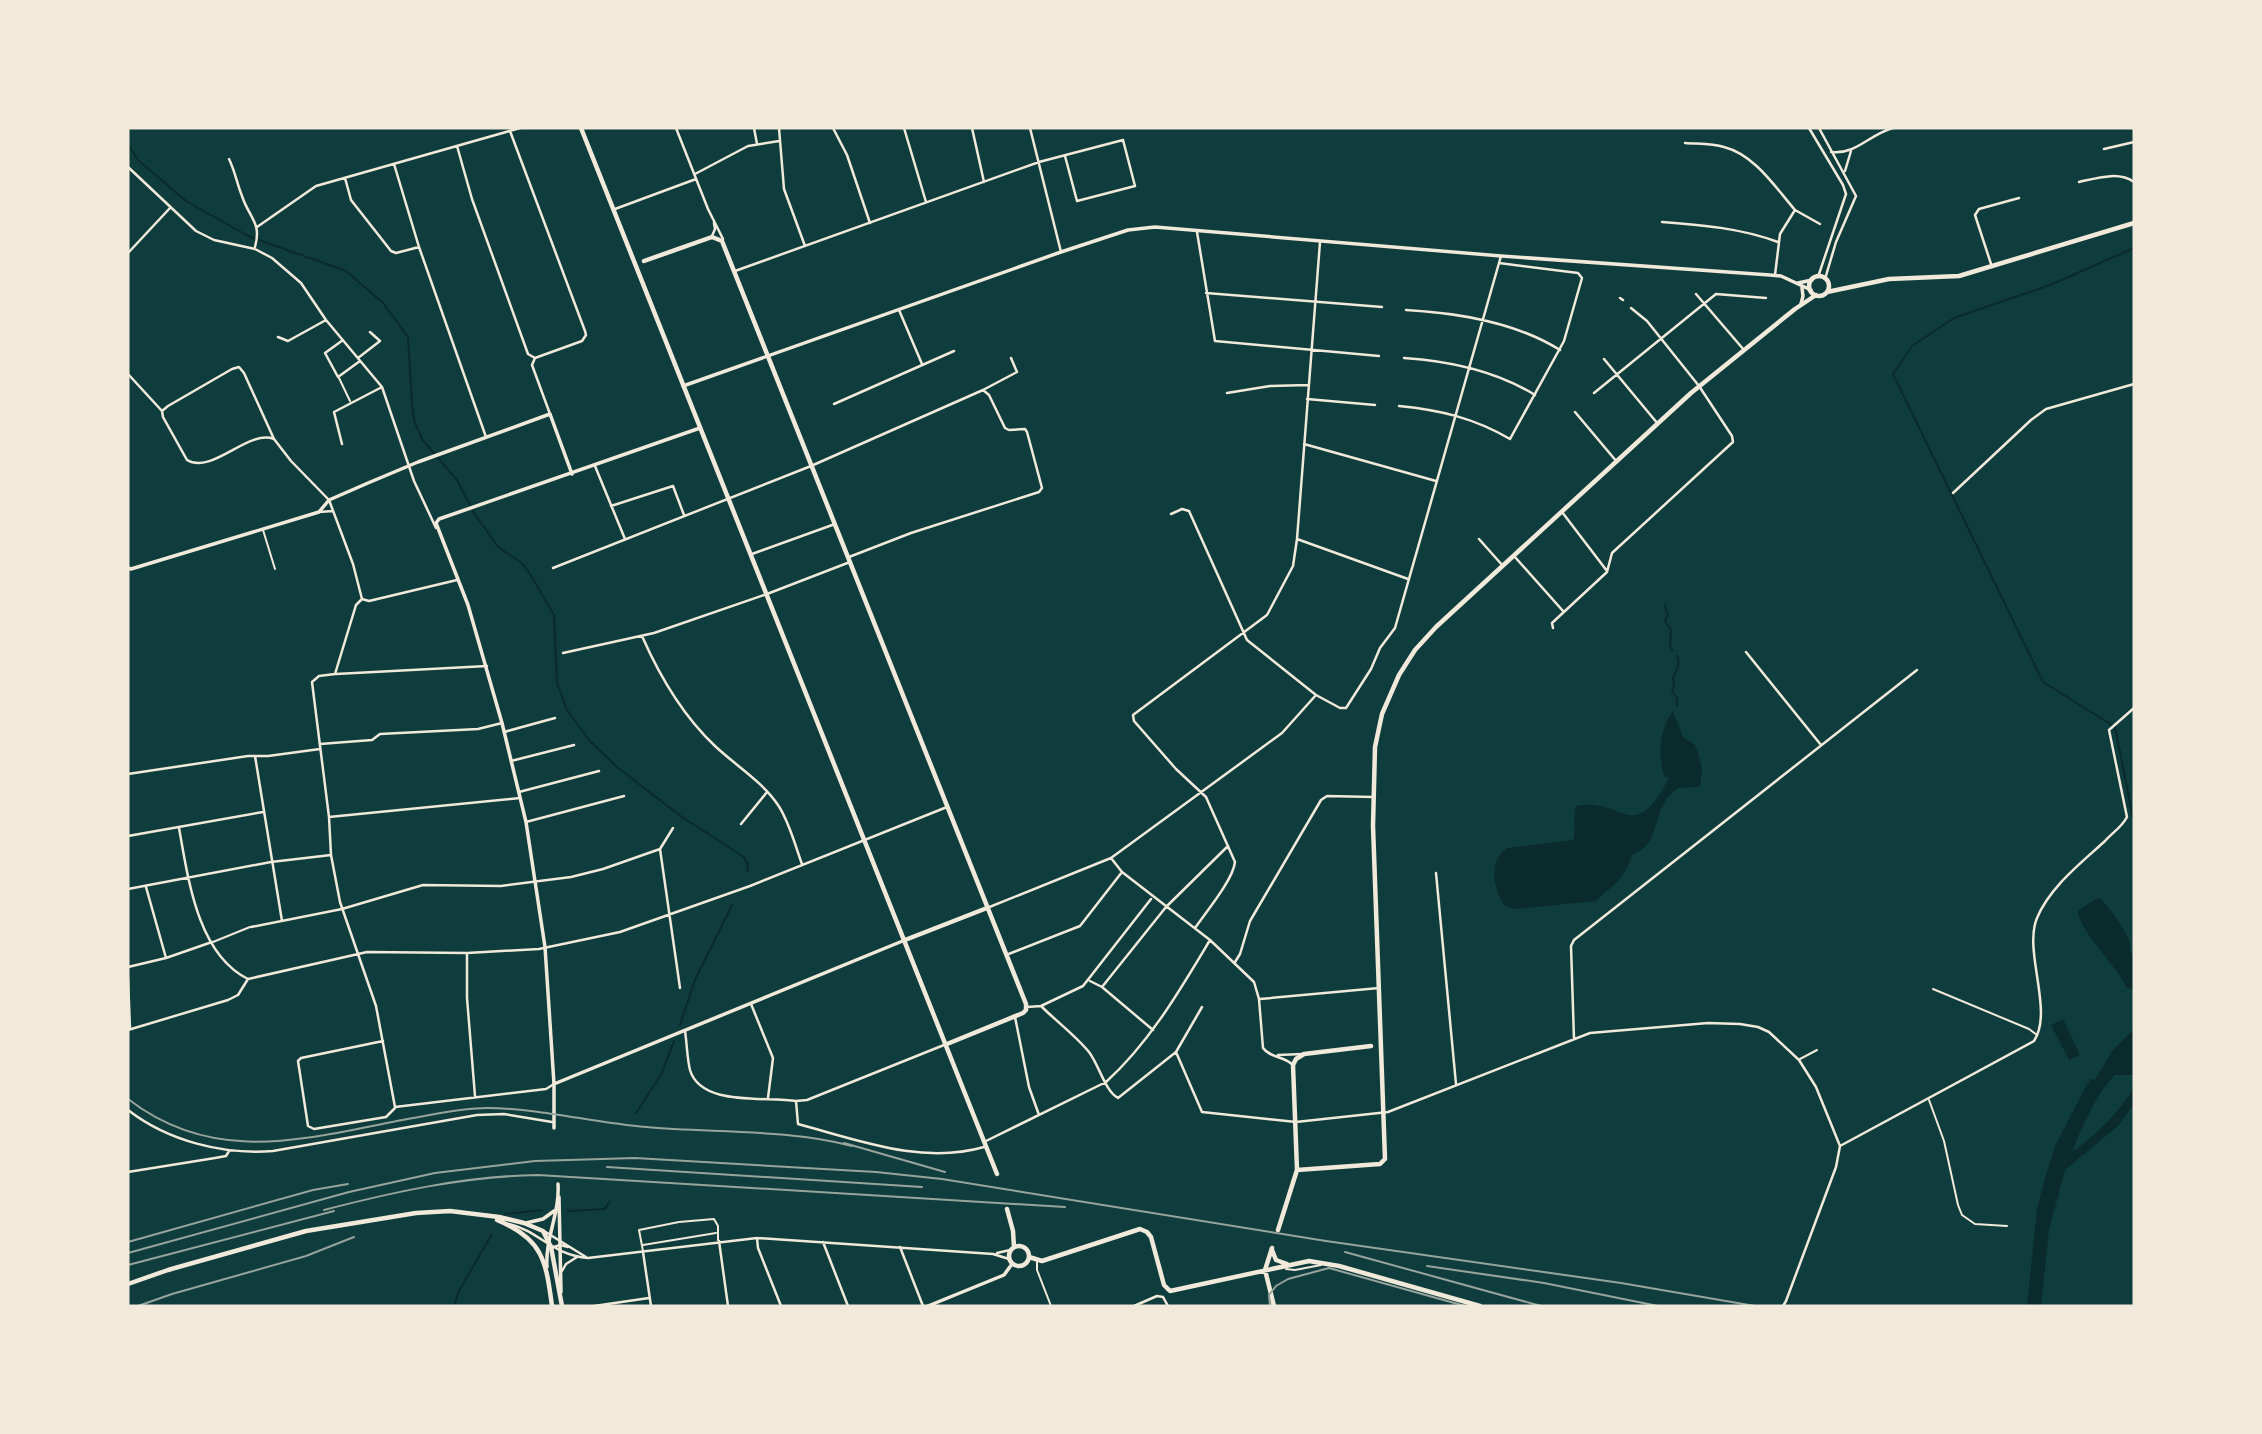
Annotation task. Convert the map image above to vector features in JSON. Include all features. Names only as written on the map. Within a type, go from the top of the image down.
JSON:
[{"type":"main road","points":[[581,128],[997,1174]]},
{"type":"main road","points":[[1813,292],[1821,296],[1827,292],[1889,279],[1951,277],[2134,223]]},
{"type":"main road","points":[[638,270],[644,261],[712,237],[719,239],[849,559],[1027,1007],[1015,1017],[947,1044]]},
{"type":"main road","points":[[634,257],[644,261]]},
{"type":"main road","points":[[1297,1170],[1383,1162],[1386,1155],[1373,797],[1377,734],[1382,714],[1399,674],[1415,650],[1436,627],[1699,386],[1802,304],[1813,292],[1815,278],[1840,289]]},
{"type":"main road","points":[[1827,282],[1827,292]]},
{"type":"main road","points":[[905,940],[987,908]]},
{"type":"main road","points":[[1371,1046],[1381,1032]]},
{"type":"main road","points":[[1278,1230],[1297,1170],[1293,1065],[1296,1059],[1304,1054],[1371,1046],[1376,1048],[1381,1058]]},
{"type":"main road","points":[[1007,1209],[1013,1231],[1028,1251],[1029,1257],[1024,1265],[1018,1266],[1011,1261],[1013,1231]]},
{"type":"main road","points":[[128,1284],[167,1270],[325,1227],[435,1211],[460,1212],[524,1223],[541,1230],[549,1241],[562,1306]]},
{"type":"main road","points":[[490,1217],[506,1223],[531,1241],[547,1267],[552,1306]]},
{"type":"main road","points":[[1029,1257],[1037,1261],[1132,1230],[1143,1229],[1151,1237],[1164,1285],[1168,1290],[1186,1289],[1310,1261],[1480,1306]]},
{"type":"main road","points":[[1012,1249],[1023,1247]]},
{"type":"main road","points":[[1274,1306],[1265,1270],[1272,1248],[1276,1260],[1291,1264]]},
{"type":"street","points":[[257,227],[316,186],[520,128]]},
{"type":"street","points":[[676,128],[713,219],[715,229],[712,237]]},
{"type":"street","points":[[754,128],[757,144]]},
{"type":"street","points":[[779,128],[784,190],[805,246]]},
{"type":"street","points":[[833,128],[847,155],[870,223]]},
{"type":"street","points":[[904,128],[926,202]]},
{"type":"street","points":[[972,128],[984,182]]},
{"type":"street","points":[[1030,128],[1061,252]]},
{"type":"street","points":[[1798,285],[1815,278],[1834,233],[1846,194],[1809,128]]},
{"type":"street","points":[[1819,128],[1855,192],[1854,204],[1838,237],[1827,282]]},
{"type":"street","points":[[1831,152],[1851,151],[1867,139],[1893,128]]},
{"type":"street","points":[[457,146],[472,199],[528,354],[535,358],[582,341],[586,335],[555,245],[510,131]]},
{"type":"street","points":[[734,272],[1039,162],[1123,140],[1135,186],[1077,201],[1065,156]]},
{"type":"street","points":[[694,174],[757,144],[779,141]]},
{"type":"street","points":[[2104,149],[2134,142]]},
{"type":"street","points":[[1685,143],[1725,147],[1739,152],[1761,170],[1795,210],[1820,224]]},
{"type":"street","points":[[1844,173],[1851,151]]},
{"type":"street","points":[[229,159],[242,198],[257,227],[255,249]]},
{"type":"street","points":[[394,164],[419,247],[486,438]]},
{"type":"street","points":[[128,167],[196,232],[214,240],[255,249],[272,258],[300,283],[326,320],[382,387],[409,466],[458,580],[487,666],[512,761],[526,822],[545,947],[554,1125],[504,1114],[477,1115],[273,1151],[229,1151],[168,1133],[128,1110]]},
{"type":"street","points":[[2080,182],[2107,176],[2124,177],[2134,182]]},
{"type":"street","points":[[345,178],[351,200],[391,251],[396,253],[419,247]]},
{"type":"street","points":[[615,209],[696,179]]},
{"type":"street","points":[[1992,267],[1975,215],[1979,209],[2019,198]]},
{"type":"street","points":[[1844,203],[1854,204]]},
{"type":"street","points":[[128,251],[170,208]]},
{"type":"street","points":[[1775,275],[1778,242],[1783,226],[1795,210]]},
{"type":"street","points":[[1840,213],[1850,214]]},
{"type":"street","points":[[713,219],[719,227],[725,249]]},
{"type":"street","points":[[1662,222],[1724,228],[1778,242]]},
{"type":"street","points":[[683,386],[1061,252],[1128,230],[1155,227],[1500,256],[1775,275],[1813,292]]},
{"type":"street","points":[[1196,231],[1215,341],[1380,356]]},
{"type":"street","points":[[1834,233],[1838,237]]},
{"type":"street","points":[[1195,928],[1235,866],[1206,797],[1176,769],[1134,721],[1133,715],[1267,615],[1293,566],[1320,240]]},
{"type":"street","points":[[1171,514],[1182,509],[1189,511],[1247,640],[1316,695],[1339,708],[1346,708],[1369,673],[1380,648],[1395,628],[1500,256]]},
{"type":"street","points":[[1548,270],[1552,259]]},
{"type":"street","points":[[1399,407],[1435,411],[1484,424],[1510,439],[1560,350],[1582,278],[1578,273],[1499,263]]},
{"type":"street","points":[[1798,285],[1803,296],[1802,304]]},
{"type":"street","points":[[1206,293],[1382,307]]},
{"type":"street","points":[[1696,294],[1744,350]]},
{"type":"street","points":[[1594,393],[1716,294],[1766,298]]},
{"type":"street","points":[[1553,628],[1552,623],[1563,611],[1607,572],[1612,553],[1733,442],[1732,436],[1699,386],[1647,321],[1630,308]]},
{"type":"street","points":[[899,310],[922,364]]},
{"type":"street","points":[[1406,310],[1454,312],[1538,336],[1560,350]]},
{"type":"street","points":[[278,337],[288,341],[326,320]]},
{"type":"street","points":[[338,377],[380,341],[370,332]]},
{"type":"street","points":[[343,340],[325,353],[351,404]]},
{"type":"street","points":[[834,404],[954,351]]},
{"type":"street","points":[[535,358],[533,365],[572,474]]},
{"type":"street","points":[[554,568],[811,466],[983,390],[1017,372],[1011,358]]},
{"type":"street","points":[[1404,358],[1440,360],[1469,368],[1514,382],[1535,395]]},
{"type":"street","points":[[1604,359],[1658,424]]},
{"type":"street","points":[[162,411],[201,386],[239,368],[244,373],[274,439],[291,461],[330,500],[353,564],[362,599]]},
{"type":"street","points":[[128,374],[162,411],[187,460],[192,463],[204,463],[262,437],[274,439]]},
{"type":"street","points":[[1953,493],[2046,409],[2134,384]]},
{"type":"street","points":[[1227,393],[1269,386],[1308,385]]},
{"type":"street","points":[[342,444],[334,412],[382,387]]},
{"type":"street","points":[[562,653],[642,636],[767,594],[911,533],[1039,492],[1042,488],[1027,432],[1025,429],[1005,428],[989,395],[983,390]]},
{"type":"street","points":[[1307,399],[1375,405]]},
{"type":"street","points":[[1575,412],[1617,462]]},
{"type":"street","points":[[319,512],[330,500],[432,456],[550,414]]},
{"type":"street","points":[[436,528],[439,519],[700,428]]},
{"type":"street","points":[[1303,444],[1436,481]]},
{"type":"street","points":[[595,466],[625,539]]},
{"type":"street","points":[[611,506],[673,486],[684,515]]},
{"type":"street","points":[[128,568],[319,512],[333,511]]},
{"type":"street","points":[[1562,512],[1607,572]]},
{"type":"street","points":[[751,555],[835,524]]},
{"type":"street","points":[[263,529],[275,569]]},
{"type":"street","points":[[1297,539],[1408,579]]},
{"type":"street","points":[[1479,539],[1503,566]]},
{"type":"street","points":[[1514,556],[1563,611]]},
{"type":"street","points":[[362,599],[369,601],[458,580]]},
{"type":"street","points":[[335,674],[356,605],[362,599]]},
{"type":"street","points":[[642,636],[666,686],[684,712],[709,740],[779,807],[803,865]]},
{"type":"street","points":[[1746,652],[1821,746]]},
{"type":"street","points":[[396,1107],[376,1006],[342,909],[331,855],[313,682],[319,676],[335,674],[487,666]]},
{"type":"street","points":[[1574,1038],[1571,946],[1574,940],[1917,670]]},
{"type":"street","points":[[987,908],[1111,858],[1282,733],[1316,695]]},
{"type":"street","points":[[1840,1146],[2034,1041],[2038,1035],[2040,1000],[2033,946],[2035,921],[2050,894],[2127,817],[2109,730],[2134,708]]},
{"type":"street","points":[[504,732],[555,718]]},
{"type":"street","points":[[128,774],[372,740],[380,734],[478,729],[502,723]]},
{"type":"street","points":[[512,761],[574,745]]},
{"type":"street","points":[[256,756],[282,921]]},
{"type":"street","points":[[519,792],[599,771]]},
{"type":"street","points":[[741,824],[767,793]]},
{"type":"street","points":[[526,822],[624,796]]},
{"type":"street","points":[[1235,962],[1250,920],[1321,800],[1326,796],[1373,797]]},
{"type":"street","points":[[329,817],[520,798]]},
{"type":"street","points":[[179,828],[195,904],[212,942],[222,958],[248,979],[368,952],[467,953],[545,947],[620,932],[670,916],[947,807]]},
{"type":"street","points":[[128,836],[263,812]]},
{"type":"street","points":[[128,967],[166,958],[251,927],[342,909],[423,885],[501,886],[536,883],[603,869],[660,849],[673,828]]},
{"type":"street","points":[[1102,987],[1166,907],[1228,846]]},
{"type":"street","points":[[660,849],[680,988]]},
{"type":"street","points":[[128,889],[271,862],[331,855]]},
{"type":"street","points":[[1111,858],[1122,873],[1210,940],[1254,982],[1259,999],[1263,1048],[1267,1054],[1304,1054]]},
{"type":"street","points":[[1005,955],[1080,926],[1122,873]]},
{"type":"street","points":[[1436,873],[1456,1084]]},
{"type":"street","points":[[146,885],[166,958]]},
{"type":"street","points":[[1027,1007],[1041,1006],[1089,981],[1152,898]]},
{"type":"street","points":[[383,1041],[301,1058],[298,1061],[308,1126],[314,1129],[386,1117],[396,1107],[545,1089],[905,940]]},
{"type":"street","points":[[796,1101],[798,1124],[881,1146],[911,1152],[948,1153],[987,1144],[1106,1082],[1153,1030],[1210,940]]},
{"type":"street","points":[[467,953],[467,1010],[475,1096]]},
{"type":"street","points":[[128,978],[129,1029],[228,1000],[238,995],[248,979]]},
{"type":"street","points":[[1089,981],[1102,987],[1153,1030]]},
{"type":"street","points":[[1259,999],[1379,988]]},
{"type":"street","points":[[1933,989],[2038,1035]]},
{"type":"street","points":[[751,1003],[772,1058],[768,1098]]},
{"type":"street","points":[[1041,1006],[1089,1052],[1110,1093],[1119,1098],[1176,1052],[1202,1007]]},
{"type":"street","points":[[1015,1017],[1029,1087],[1039,1115]]},
{"type":"street","points":[[1176,1052],[1202,1112],[1296,1122],[1384,1113],[1590,1033],[1708,1023],[1740,1024],[1769,1032],[1799,1060],[1816,1087],[1840,1146],[1836,1167],[1783,1306]]},
{"type":"street","points":[[685,1030],[690,1071],[704,1089],[721,1096],[796,1101],[807,1100],[947,1044]]},
{"type":"street","points":[[1799,1060],[1817,1050]]},
{"type":"street","points":[[1275,1055],[1285,1058],[1293,1065]]},
{"type":"street","points":[[1928,1099],[1944,1141],[1962,1215],[1968,1222],[1975,1224],[2007,1226]]},
{"type":"street","points":[[128,1172],[226,1156],[229,1151]]},
{"type":"street","points":[[558,1184],[561,1293]]},
{"type":"street","points":[[547,1267],[546,1253],[558,1197]]},
{"type":"street","points":[[524,1223],[543,1219],[555,1210]]},
{"type":"street","points":[[651,1306],[639,1230],[713,1219],[718,1226],[728,1306]]},
{"type":"street","points":[[506,1223],[560,1246],[577,1257],[588,1258],[757,1238],[900,1247],[993,1254],[1011,1261],[1004,1275],[926,1306],[900,1247]]},
{"type":"street","points":[[642,1245],[718,1233]]},
{"type":"street","points":[[757,1238],[758,1248],[781,1306]]},
{"type":"street","points":[[549,1241],[571,1248],[588,1258]]},
{"type":"street","points":[[823,1242],[848,1306]]},
{"type":"street","points":[[993,1254],[1012,1249]]},
{"type":"street","points":[[561,1274],[566,1264],[577,1257]]},
{"type":"street","points":[[1276,1260],[1281,1267],[1295,1270],[1329,1264]]},
{"type":"street","points":[[1037,1261],[1037,1270],[1051,1306]]},
{"type":"street","points":[[1163,1297],[1168,1290]]},
{"type":"street","points":[[1134,1306],[1157,1296],[1163,1297]]},
{"type":"street","points":[[1163,1297],[1168,1306]]},
{"type":"street","points":[[594,1306],[649,1298]]},
{"type":"water","points":[[1673,711],[1683,737],[1695,745],[1699,755],[1702,770],[1700,787],[1678,788],[1668,798],[1646,846],[1632,855],[1619,880],[1596,901],[1516,909],[1505,906],[1494,876],[1497,860],[1507,848],[1573,840],[1576,806],[1606,807],[1636,815],[1646,810],[1656,799],[1669,778],[1664,776],[1661,750],[1662,734]]},
{"type":"water","points":[[2099,897],[2116,917],[2129,941],[2134,957],[2134,990],[2126,987],[2080,919],[2078,911]]},
{"type":"water","points":[[2063,1019],[2080,1055],[2069,1060],[2051,1025]]},
{"type":"water","points":[[2134,1029],[2134,1075],[2115,1075],[2108,1083],[2090,1111],[2072,1152],[2107,1122],[2134,1086],[2134,1104],[2119,1125],[2065,1170],[2049,1230],[2041,1306],[2027,1306],[2037,1209],[2055,1146],[2087,1084],[2091,1079],[2095,1080],[2112,1051]]},
{"type":"waterway","points":[[128,144],[138,160],[186,201],[248,236],[346,271],[383,303],[408,337],[414,420],[422,439],[457,480],[474,513],[499,548],[522,563],[554,615],[557,683],[567,710],[589,740],[617,767],[682,817],[744,857],[748,864],[747,872]]},
{"type":"waterway","points":[[2134,248],[2050,285],[1954,318],[1912,346],[1893,374],[2043,682],[2115,727],[2134,823]]},
{"type":"waterway","points":[[1666,605],[1668,615],[1665,621],[1671,630],[1672,651]]},
{"type":"waterway","points":[[1677,656],[1678,664],[1672,691],[1677,698],[1677,706]]},
{"type":"waterway","points":[[680,1025],[695,980],[732,905]]},
{"type":"waterway","points":[[636,1113],[661,1075],[674,1041]]},
{"type":"waterway","points":[[568,1211],[605,1209],[609,1202]]},
{"type":"waterway","points":[[505,1214],[542,1210]]},
{"type":"waterway","points":[[454,1306],[459,1291],[492,1234]]},
{"type":"tram line","points":[[1270,1306],[1269,1295],[1276,1286],[1288,1279],[1329,1268],[1465,1306]]},
{"type":"railway","points":[[128,1099],[163,1121],[198,1134],[233,1141],[305,1138],[444,1112],[487,1108],[526,1110],[646,1127],[802,1137],[852,1146]]},
{"type":"railway","points":[[844,1143],[945,1172]]},
{"type":"railway","points":[[128,1253],[349,1192],[435,1173],[535,1161],[635,1158],[876,1172],[942,1179],[1755,1306]]},
{"type":"railway","points":[[607,1167],[922,1187]]},
{"type":"railway","points":[[324,1210],[430,1186],[484,1178],[538,1175],[1065,1207]]},
{"type":"railway","points":[[128,1242],[313,1190],[348,1184]]},
{"type":"railway","points":[[128,1265],[334,1211]]},
{"type":"railway","points":[[138,1306],[306,1256],[354,1237]]},
{"type":"railway","points":[[1345,1252],[1541,1306]]},
{"type":"railway","points":[[1427,1266],[1544,1283],[1658,1306]]}]
